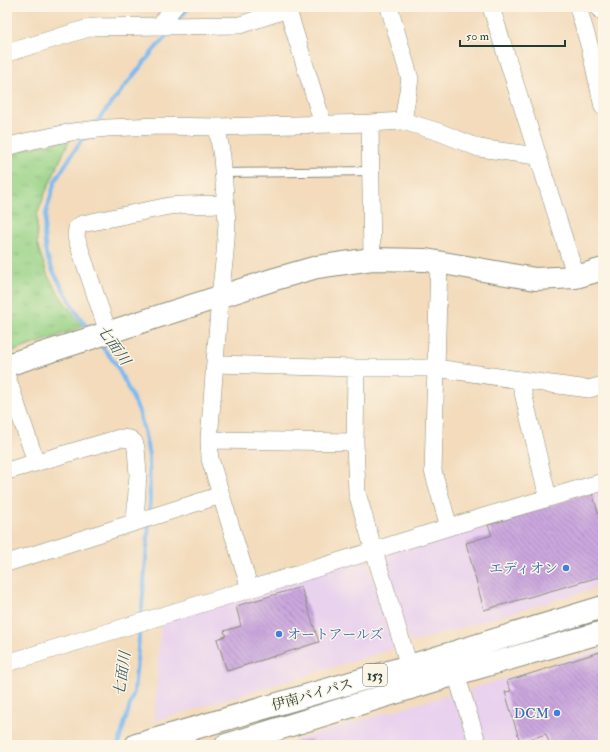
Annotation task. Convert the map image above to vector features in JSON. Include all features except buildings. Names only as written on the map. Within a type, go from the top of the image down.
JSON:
[{"type":"main road","points":[[7,365],[275,279],[317,267],[372,259],[426,260],[535,279],[576,277],[603,269]]},
{"type":"main road","name":"伊南バイパス","points":[[142,743],[409,666],[603,607]]},
{"type":"main road","name":"伊南バイパス","points":[[226,745],[456,674],[603,632]]},
{"type":"street","points":[[161,26],[174,7]]},
{"type":"street","points":[[389,7],[410,79],[403,121]]},
{"type":"street","points":[[491,7],[576,277]]},
{"type":"street","points":[[578,7],[590,48],[603,107]]},
{"type":"street","points":[[7,54],[92,27],[240,24],[287,8],[323,124]]},
{"type":"street","points":[[7,147],[77,131],[102,129],[158,126],[217,127],[403,121],[439,132],[479,148],[537,156]]},
{"type":"street","points":[[370,123],[372,259]]},
{"type":"street","points":[[217,127],[224,174],[226,231],[208,440],[210,459],[250,590]]},
{"type":"street","points":[[99,335],[76,237],[77,228],[82,224],[170,206],[225,204]]},
{"type":"street","points":[[440,262],[433,471],[449,527]]},
{"type":"street","points":[[215,364],[356,368],[436,368],[589,389],[603,385]]},
{"type":"street","points":[[356,368],[355,442],[357,493],[409,666]]},
{"type":"street","points":[[7,377],[36,462]]},
{"type":"street","points":[[520,380],[548,498]]},
{"type":"street","points":[[7,471],[120,438],[130,439],[134,442],[136,448],[138,474],[137,522]]},
{"type":"street","points":[[208,440],[355,442]]},
{"type":"street","points":[[7,663],[250,590],[449,527],[603,482]]},
{"type":"street","points":[[7,563],[221,495]]},
{"type":"street","points":[[456,674],[478,745]]},
{"type":"lane","points":[[224,174],[371,171]]},
{"type":"shaded area","points":[[603,488],[603,586],[410,643],[382,559],[385,553]]},
{"type":"shaded area","points":[[367,558],[396,645],[393,649],[154,721],[161,620]]},
{"type":"shaded area","name":"DCM","points":[[603,649],[603,745],[485,745],[469,689]]},
{"type":"shaded area","points":[[454,693],[470,745],[279,745],[325,731]]},
{"type":"green space","points":[[70,139],[46,191],[37,215],[37,244],[48,276],[62,299],[83,327],[9,353],[7,352],[7,153]]},
{"type":"waterway","name":"七面川","points":[[178,21],[189,7]]},
{"type":"waterway","name":"七面川","points":[[94,125],[170,31]]},
{"type":"waterway","name":"七面川","points":[[84,137],[55,181],[46,213],[44,234],[46,254],[53,271],[76,312],[90,332]]},
{"type":"waterway","name":"七面川","points":[[99,343],[115,363],[139,411],[149,456],[149,514]]},
{"type":"waterway","name":"七面川","points":[[141,618],[149,523]]},
{"type":"waterway","name":"七面川","points":[[118,745],[134,692],[140,627]]},
{"type":"place","name":"エディオン","points":[[566,568]]},
{"type":"place","name":"オートアールズ","points":[[279,634]]},
{"type":"place","name":"DCM","points":[[557,713]]}]
